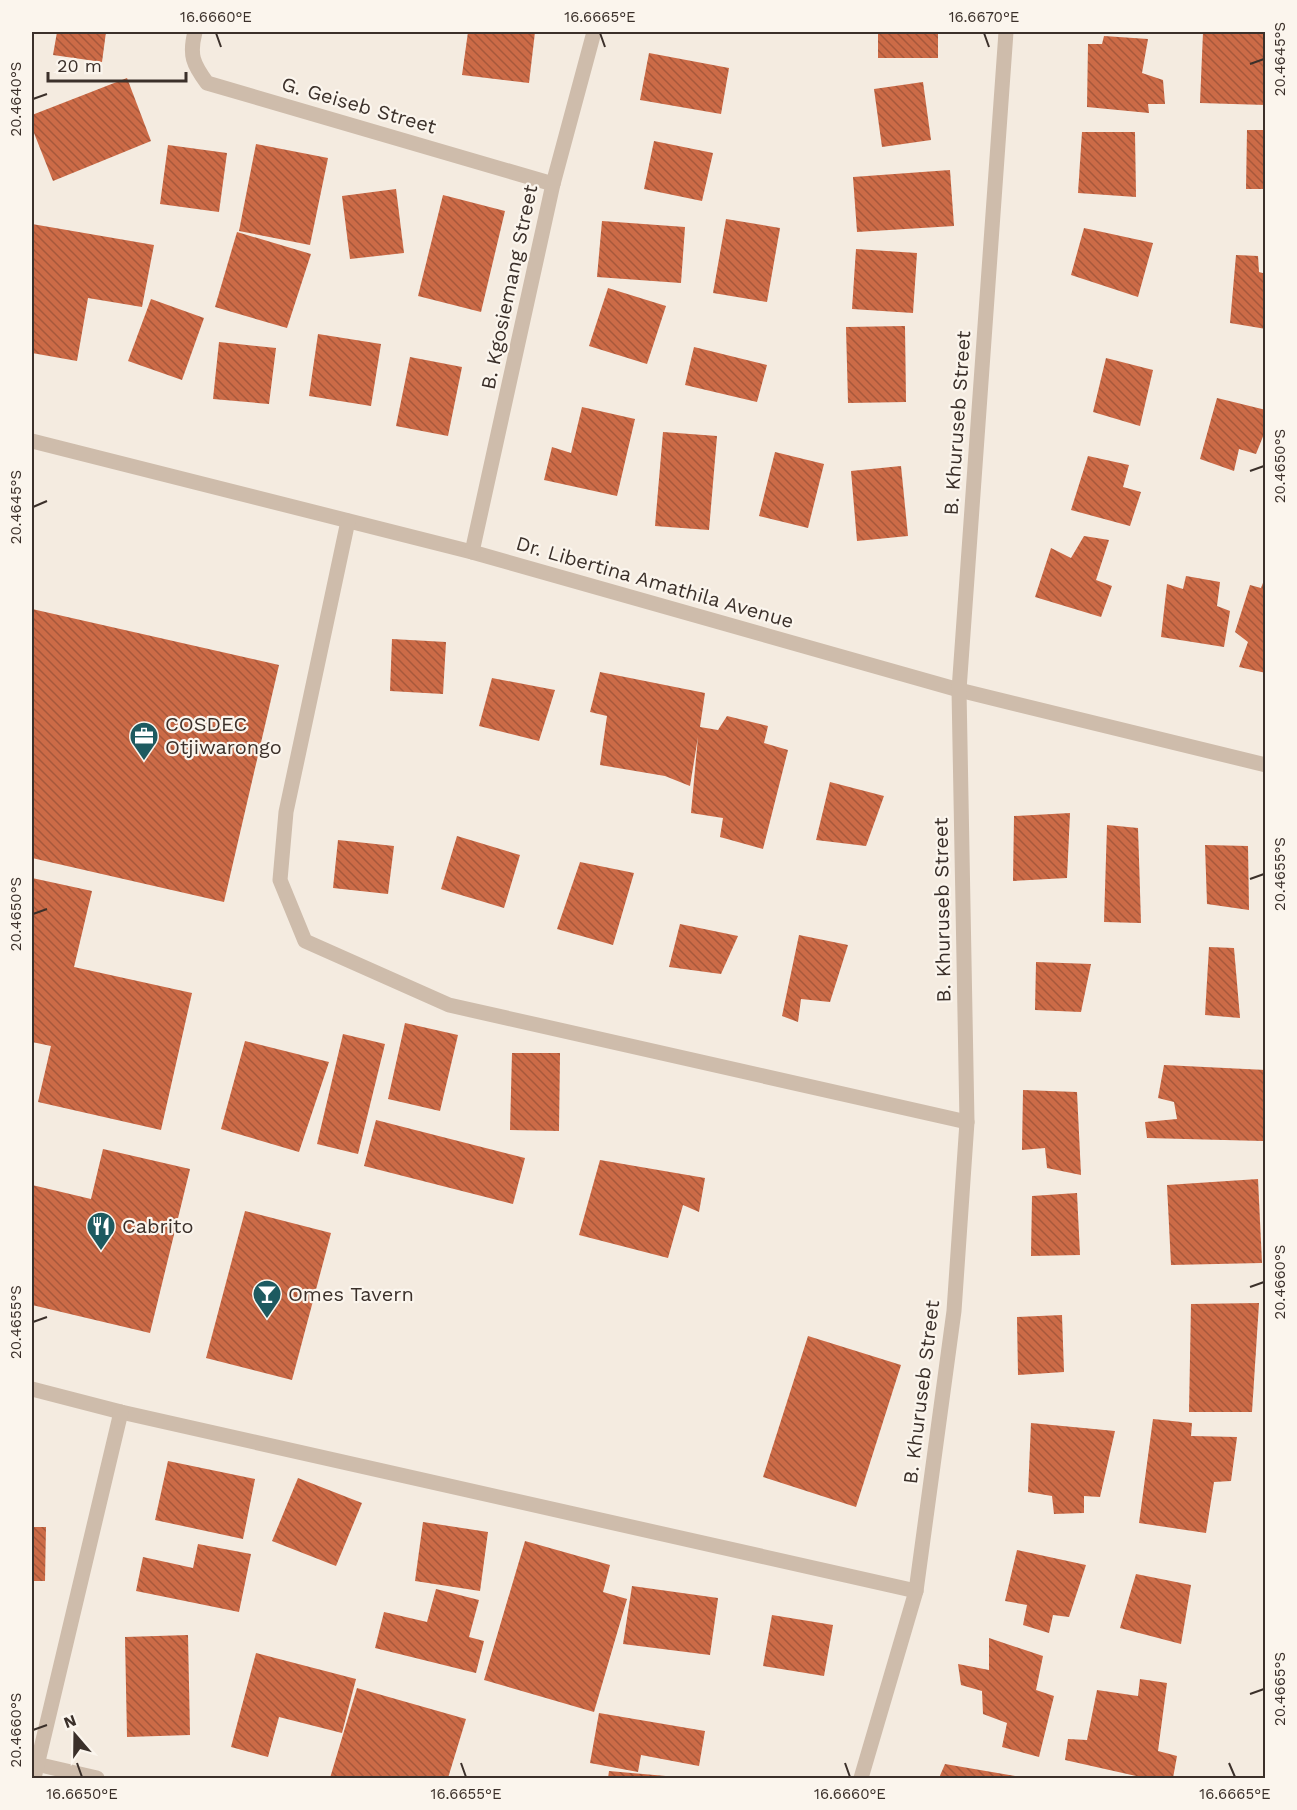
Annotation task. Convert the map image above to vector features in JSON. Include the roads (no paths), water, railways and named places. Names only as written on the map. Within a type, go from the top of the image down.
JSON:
[{"type":"street","name":"G. Geiseb Street","points":[[195,32],[191,45],[195,67],[207,83],[553,183]]},
{"type":"street","name":"B. Kgosiemang Street","points":[[472,552],[553,183],[594,32]]},
{"type":"street","name":"B. Khuruseb Street","points":[[861,1779],[916,1591],[954,1311],[967,1122],[959,690],[1006,32]]},
{"type":"street","name":"Dr. Libertina Amathila Avenue","points":[[32,441],[472,552],[959,690],[1266,765]]},
{"type":"street","points":[[348,521],[286,812],[280,880],[305,941],[449,1005],[967,1122]]},
{"type":"street","points":[[32,1389],[121,1412],[916,1591]]},
{"type":"street","points":[[97,1779],[34,1768],[121,1412]]},
{"type":"place","name":"COSDEC Otjiwarongo","points":[[144,762]]},
{"type":"place","name":"Cabrito","points":[[101,1252]]},
{"type":"place","name":"Omes Tavern","points":[[267,1320]]}]
